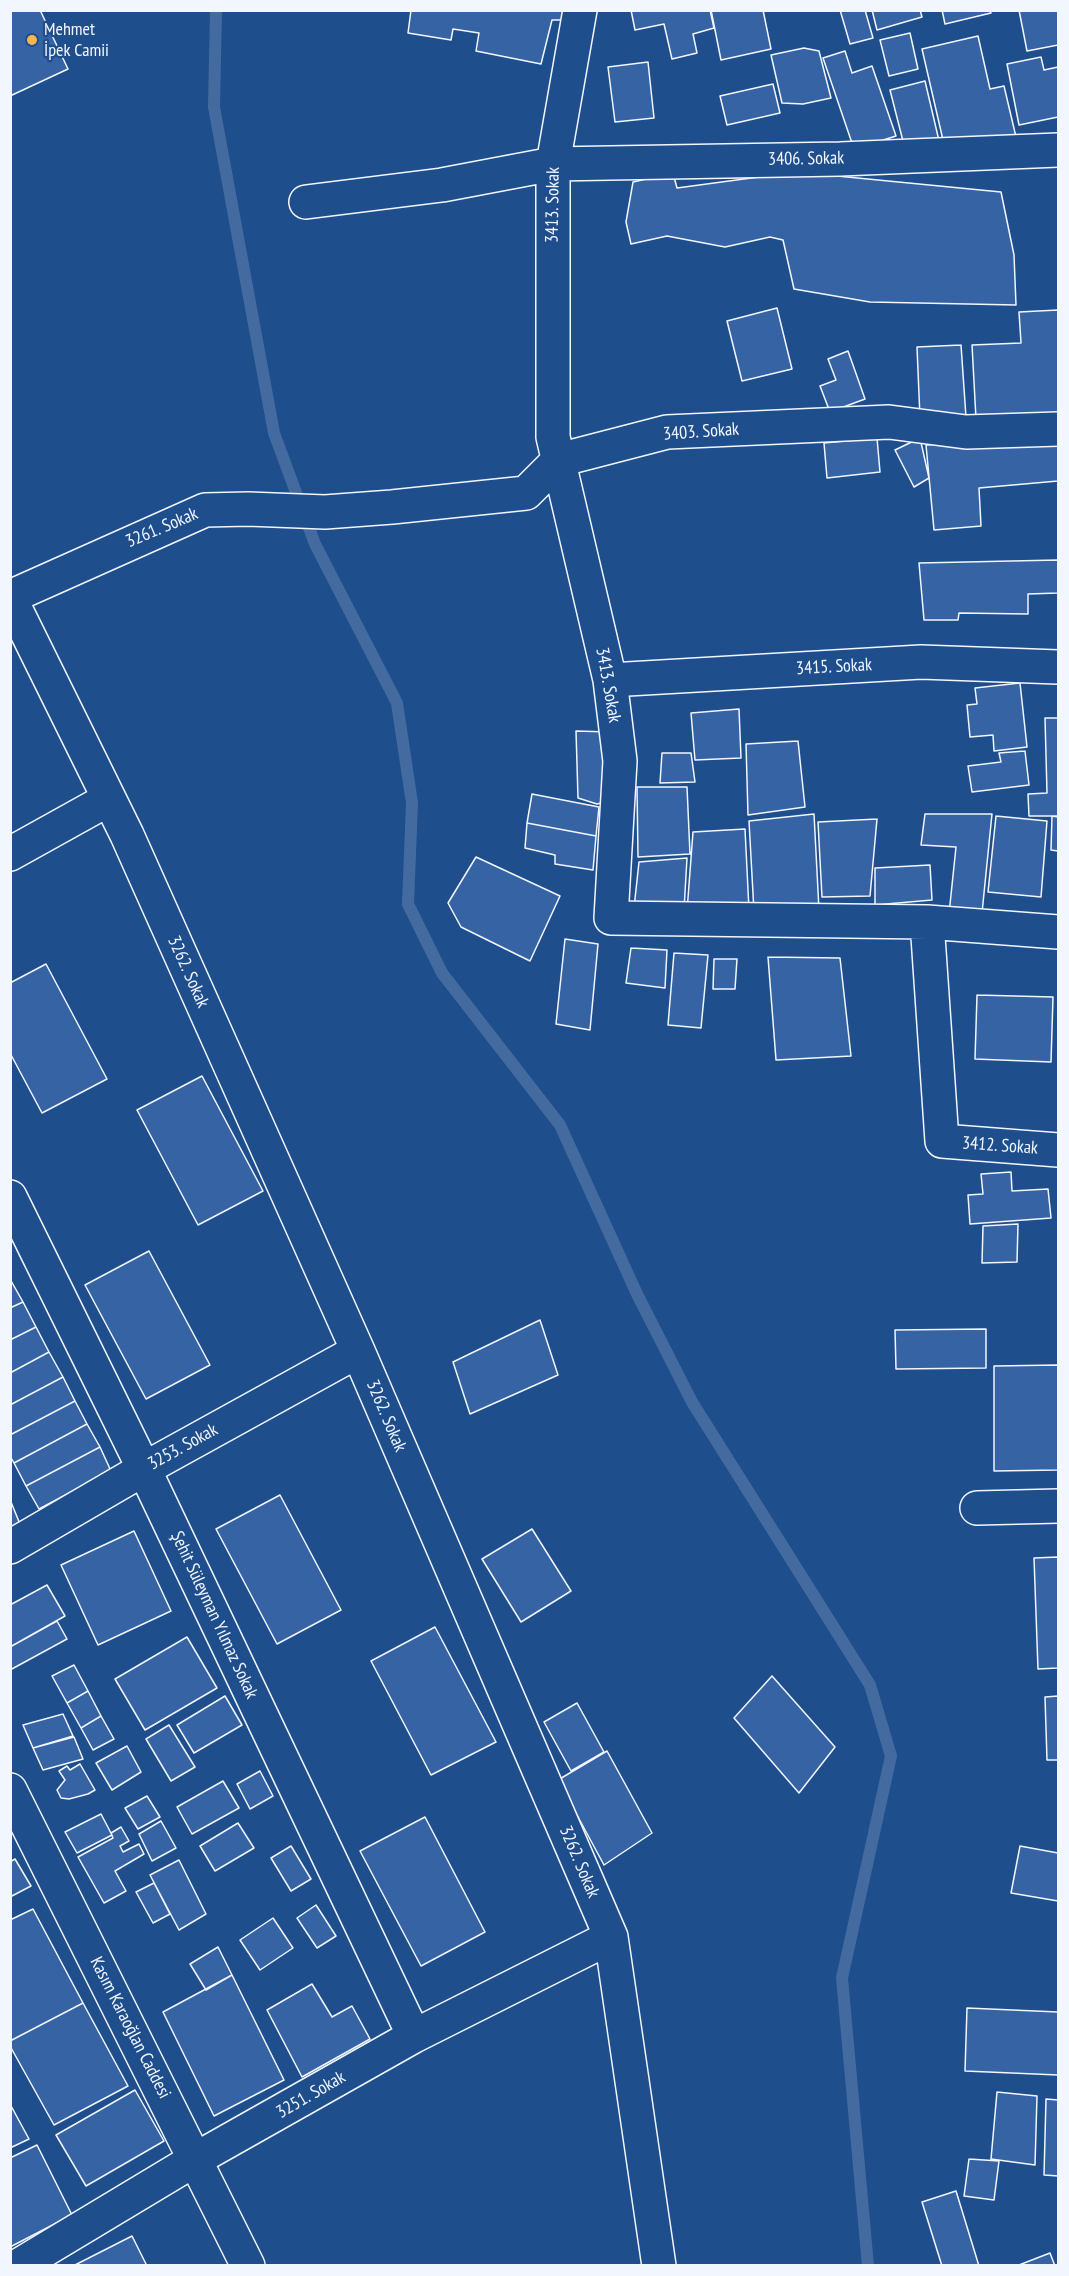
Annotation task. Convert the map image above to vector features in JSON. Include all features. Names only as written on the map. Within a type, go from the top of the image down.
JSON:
[{"type":"street","name":"3413. Sokak","points":[[580,10],[552,164],[553,438],[610,680],[620,761],[611,918],[927,922],[1059,932]]},
{"type":"street","name":"3406. Sokak","points":[[306,202],[442,185],[552,164],[840,159],[1059,150]]},
{"type":"street","name":"3403. Sokak","points":[[559,460],[667,432],[889,422],[966,432],[1059,429]]},
{"type":"street","name":"3261. Sokak","points":[[10,597],[205,510],[325,512],[526,493],[559,460]]},
{"type":"street","name":"3262. Sokak","points":[[10,597],[132,846],[358,1351],[611,1937],[659,2265]]},
{"type":"street","name":"3415. Sokak","points":[[610,680],[921,662],[1059,667]]},
{"type":"street","points":[[10,854],[109,799]]},
{"type":"street","name":"3412. Sokak","points":[[927,922],[942,1142],[1059,1150]]},
{"type":"street","name":"Şehit Süleyman Yılmaz Sokak","points":[[10,1197],[144,1469],[414,2036]]},
{"type":"street","name":"3253. Sokak","points":[[10,1547],[144,1469],[358,1351]]},
{"type":"street","points":[[976,1508],[1059,1506]]},
{"type":"street","name":"Kasım Karaoğlan Caddesi","points":[[10,1790],[248,2265]]},
{"type":"street","name":"3251. Sokak","points":[[18,2265],[196,2159],[414,2036],[611,1937]]},
{"type":"building","name":"Mehmet İpek Camii","points":[[10,10],[40,10],[68,69],[10,96]]},
{"type":"building","points":[[411,10],[573,10],[572,20],[552,20],[541,64],[476,51],[479,33],[453,29],[451,40],[408,33]]},
{"type":"building","points":[[631,10],[710,10],[714,28],[693,34],[697,53],[672,59],[664,24],[635,30]]},
{"type":"building","points":[[711,10],[763,10],[771,49],[721,60]]},
{"type":"building","points":[[840,10],[865,10],[873,38],[850,44]]},
{"type":"building","points":[[872,10],[920,10],[922,17],[877,30]]},
{"type":"building","points":[[942,10],[990,10],[991,13],[945,24]]},
{"type":"building","points":[[1019,10],[1058,10],[1058,45],[1027,51]]},
{"type":"building","points":[[910,33],[918,69],[889,76],[880,40]]},
{"type":"building","points":[[978,36],[990,89],[1004,86],[1016,137],[946,153],[922,49]]},
{"type":"building","points":[[804,48],[819,51],[831,98],[803,104],[782,103],[771,55]]},
{"type":"building","points":[[845,51],[852,73],[872,66],[896,136],[854,149],[823,58]]},
{"type":"building","points":[[1041,57],[1044,70],[1058,67],[1058,117],[1019,125],[1007,64]]},
{"type":"building","points":[[648,62],[654,118],[615,122],[608,67]]},
{"type":"building","points":[[925,81],[940,145],[906,153],[890,90]]},
{"type":"building","points":[[773,84],[780,113],[727,125],[720,96]]},
{"type":"building","points":[[796,172],[1001,192],[1014,255],[1016,305],[870,302],[794,289],[783,240],[770,237],[725,247],[667,236],[631,244],[626,222],[633,182],[673,173],[677,188]]},
{"type":"building","points":[[777,308],[792,369],[742,381],[727,321]]},
{"type":"building","points":[[1058,310],[1058,415],[976,419],[972,345],[1021,343],[1019,312]]},
{"type":"building","points":[[961,345],[966,417],[920,418],[917,347]]},
{"type":"building","points":[[848,351],[865,399],[830,412],[820,386],[836,380],[828,359]]},
{"type":"building","points":[[1058,437],[1058,481],[979,488],[981,526],[934,530],[926,445]]},
{"type":"building","points":[[877,438],[880,472],[827,478],[824,443]]},
{"type":"building","points":[[920,438],[929,478],[914,487],[895,450]]},
{"type":"building","points":[[1058,560],[1058,593],[1028,594],[1028,614],[959,613],[958,620],[924,620],[919,563]]},
{"type":"building","points":[[1020,683],[1027,747],[994,751],[993,735],[970,737],[967,705],[977,704],[975,688]]},
{"type":"building","points":[[739,709],[741,758],[695,760],[691,713]]},
{"type":"building","points":[[1045,718],[1058,718],[1058,816],[1029,816],[1028,794],[1047,793]]},
{"type":"building","points":[[576,731],[610,732],[610,801],[597,804],[578,798]]},
{"type":"building","points":[[798,741],[805,807],[748,815],[746,744]]},
{"type":"building","points":[[1025,751],[1029,785],[972,792],[968,766],[1001,762],[999,753]]},
{"type":"building","points":[[662,753],[691,753],[695,782],[660,783]]},
{"type":"building","points":[[637,787],[687,787],[690,854],[638,857]]},
{"type":"building","points":[[532,794],[599,807],[596,836],[527,823]]},
{"type":"building","points":[[814,814],[819,910],[754,912],[749,821]]},
{"type":"building","points":[[925,814],[992,814],[982,913],[949,914],[956,847],[921,845]]},
{"type":"building","points":[[996,816],[1047,821],[1041,897],[988,892]]},
{"type":"building","points":[[1052,816],[1058,817],[1058,851],[1051,850]]},
{"type":"building","points":[[877,819],[870,896],[822,897],[818,822]]},
{"type":"building","points":[[527,823],[596,836],[593,870],[555,864],[555,855],[525,848]]},
{"type":"building","points":[[745,829],[749,910],[687,911],[693,832]]},
{"type":"building","points":[[476,857],[560,896],[530,961],[461,927],[448,903]]},
{"type":"building","points":[[687,858],[684,910],[634,908],[639,862]]},
{"type":"building","points":[[930,865],[932,900],[875,905],[875,868]]},
{"type":"building","points":[[565,939],[598,944],[590,1030],[556,1024]]},
{"type":"building","points":[[631,948],[667,950],[665,988],[626,983]]},
{"type":"building","points":[[674,953],[708,955],[701,1028],[668,1025]]},
{"type":"building","points":[[768,957],[840,958],[851,1056],[776,1060]]},
{"type":"building","points":[[714,959],[737,959],[735,989],[713,989]]},
{"type":"building","points":[[46,964],[107,1079],[42,1113],[10,1053],[10,983]]},
{"type":"building","points":[[977,995],[1053,997],[1051,1062],[975,1059]]},
{"type":"building","points":[[202,1076],[263,1191],[198,1225],[137,1110]]},
{"type":"building","points":[[1011,1172],[1012,1191],[1048,1189],[1051,1218],[970,1224],[968,1195],[983,1194],[981,1174]]},
{"type":"building","points":[[1018,1224],[1017,1262],[982,1263],[983,1226]]},
{"type":"building","points":[[149,1251],[210,1365],[146,1399],[85,1285]]},
{"type":"building","points":[[10,1279],[23,1302],[10,1308]]},
{"type":"building","points":[[23,1302],[36,1327],[10,1340],[10,1308]]},
{"type":"building","points":[[540,1320],[558,1375],[470,1414],[453,1362]]},
{"type":"building","points":[[36,1327],[49,1352],[10,1373],[10,1340]]},
{"type":"building","points":[[986,1329],[986,1368],[896,1369],[895,1330]]},
{"type":"building","points":[[49,1352],[63,1377],[10,1405],[10,1373]]},
{"type":"building","points":[[1058,1365],[1058,1470],[994,1471],[994,1366]]},
{"type":"building","points":[[63,1377],[75,1401],[10,1435],[10,1405]]},
{"type":"building","points":[[75,1401],[87,1424],[14,1463],[10,1456],[10,1435]]},
{"type":"building","points":[[87,1424],[100,1447],[26,1486],[14,1463]]},
{"type":"building","points":[[100,1447],[111,1471],[39,1509],[26,1486]]},
{"type":"building","points":[[280,1495],[341,1610],[277,1644],[216,1529]]},
{"type":"building","points":[[10,1502],[22,1529],[10,1536]]},
{"type":"building","points":[[532,1529],[571,1591],[521,1622],[482,1559]]},
{"type":"building","points":[[134,1531],[171,1611],[98,1645],[61,1565]]},
{"type":"building","points":[[1058,1557],[1058,1668],[1038,1669],[1034,1558]]},
{"type":"building","points":[[47,1585],[65,1616],[10,1647],[10,1605]]},
{"type":"building","points":[[57,1621],[67,1639],[10,1670],[10,1647]]},
{"type":"building","points":[[435,1627],[496,1742],[431,1775],[371,1661]]},
{"type":"building","points":[[187,1637],[217,1688],[145,1730],[115,1679]]},
{"type":"building","points":[[74,1665],[88,1691],[67,1703],[52,1676]]},
{"type":"building","points":[[772,1676],[835,1747],[799,1793],[734,1718]]},
{"type":"building","points":[[88,1691],[101,1716],[81,1728],[67,1703]]},
{"type":"building","points":[[225,1696],[242,1725],[194,1753],[177,1725]]},
{"type":"building","points":[[1058,1696],[1058,1760],[1047,1760],[1045,1697]]},
{"type":"building","points":[[577,1703],[604,1752],[571,1771],[544,1722]]},
{"type":"building","points":[[63,1714],[73,1736],[33,1748],[23,1725]]},
{"type":"building","points":[[101,1716],[114,1739],[93,1750],[81,1728]]},
{"type":"building","points":[[169,1725],[195,1767],[171,1781],[146,1739]]},
{"type":"building","points":[[74,1737],[83,1759],[43,1770],[33,1748]]},
{"type":"building","points":[[127,1746],[141,1772],[112,1790],[96,1763]]},
{"type":"building","points":[[607,1751],[652,1833],[604,1865],[558,1780]]},
{"type":"building","points":[[80,1764],[95,1790],[69,1799],[61,1798],[57,1790],[65,1780],[59,1771],[67,1766],[70,1770]]},
{"type":"building","points":[[260,1771],[273,1796],[250,1809],[237,1784]]},
{"type":"building","points":[[223,1781],[239,1808],[192,1834],[177,1807]]},
{"type":"building","points":[[147,1796],[160,1817],[138,1829],[125,1808]]},
{"type":"building","points":[[101,1814],[112,1835],[77,1853],[65,1832]]},
{"type":"building","points":[[425,1817],[485,1932],[421,1966],[360,1851]]},
{"type":"building","points":[[161,1821],[176,1848],[152,1861],[139,1834]]},
{"type":"building","points":[[238,1823],[254,1848],[215,1871],[200,1846]]},
{"type":"building","points":[[121,1827],[129,1841],[120,1846],[123,1852],[139,1844],[144,1854],[115,1871],[126,1891],[104,1903],[78,1857],[113,1838],[111,1833]]},
{"type":"building","points":[[291,1846],[311,1879],[291,1891],[271,1858]]},
{"type":"building","points":[[1020,1846],[1058,1853],[1058,1901],[1011,1893]]},
{"type":"building","points":[[15,1859],[31,1886],[10,1897],[10,1862]]},
{"type":"building","points":[[179,1860],[206,1914],[179,1930],[150,1875]]},
{"type":"building","points":[[154,1883],[170,1914],[153,1923],[136,1892]]},
{"type":"building","points":[[316,1905],[336,1936],[317,1948],[297,1918]]},
{"type":"building","points":[[33,1909],[83,2003],[10,2041],[10,1920]]},
{"type":"building","points":[[273,1918],[293,1948],[260,1970],[240,1940]]},
{"type":"building","points":[[218,1947],[232,1975],[206,1990],[190,1964]]},
{"type":"building","points":[[232,1975],[284,2080],[214,2116],[163,2012]]},
{"type":"building","points":[[312,1984],[332,2017],[352,2006],[370,2039],[302,2077],[267,2010]]},
{"type":"building","points":[[83,2003],[128,2086],[54,2125],[10,2046],[10,2041]]},
{"type":"building","points":[[967,2008],[1058,2012],[1058,2075],[965,2071]]},
{"type":"building","points":[[135,2090],[164,2141],[86,2186],[56,2135]]},
{"type":"building","points":[[997,2092],[1037,2096],[1035,2165],[991,2159]]},
{"type":"building","points":[[1046,2099],[1058,2100],[1058,2176],[1044,2175]]},
{"type":"building","points":[[10,2104],[29,2139],[10,2148]]},
{"type":"building","points":[[37,2145],[72,2215],[10,2247],[10,2158]]},
{"type":"building","points":[[969,2159],[999,2161],[994,2200],[964,2196]]},
{"type":"building","points":[[956,2191],[979,2266],[942,2266],[922,2202]]},
{"type":"building","points":[[132,2236],[147,2266],[73,2266]]},
{"type":"building","points":[[1050,2253],[1055,2266],[1019,2265]]},
{"type":"waterway","points":[[216,10],[214,107],[274,433],[315,544],[397,703],[412,803],[408,904],[442,973],[560,1125],[637,1294],[692,1402],[870,1685],[891,1756],[842,1978],[868,2266]]},
{"type":"place","name":"Mehmet İpek Camii","points":[[32,40]]}]
